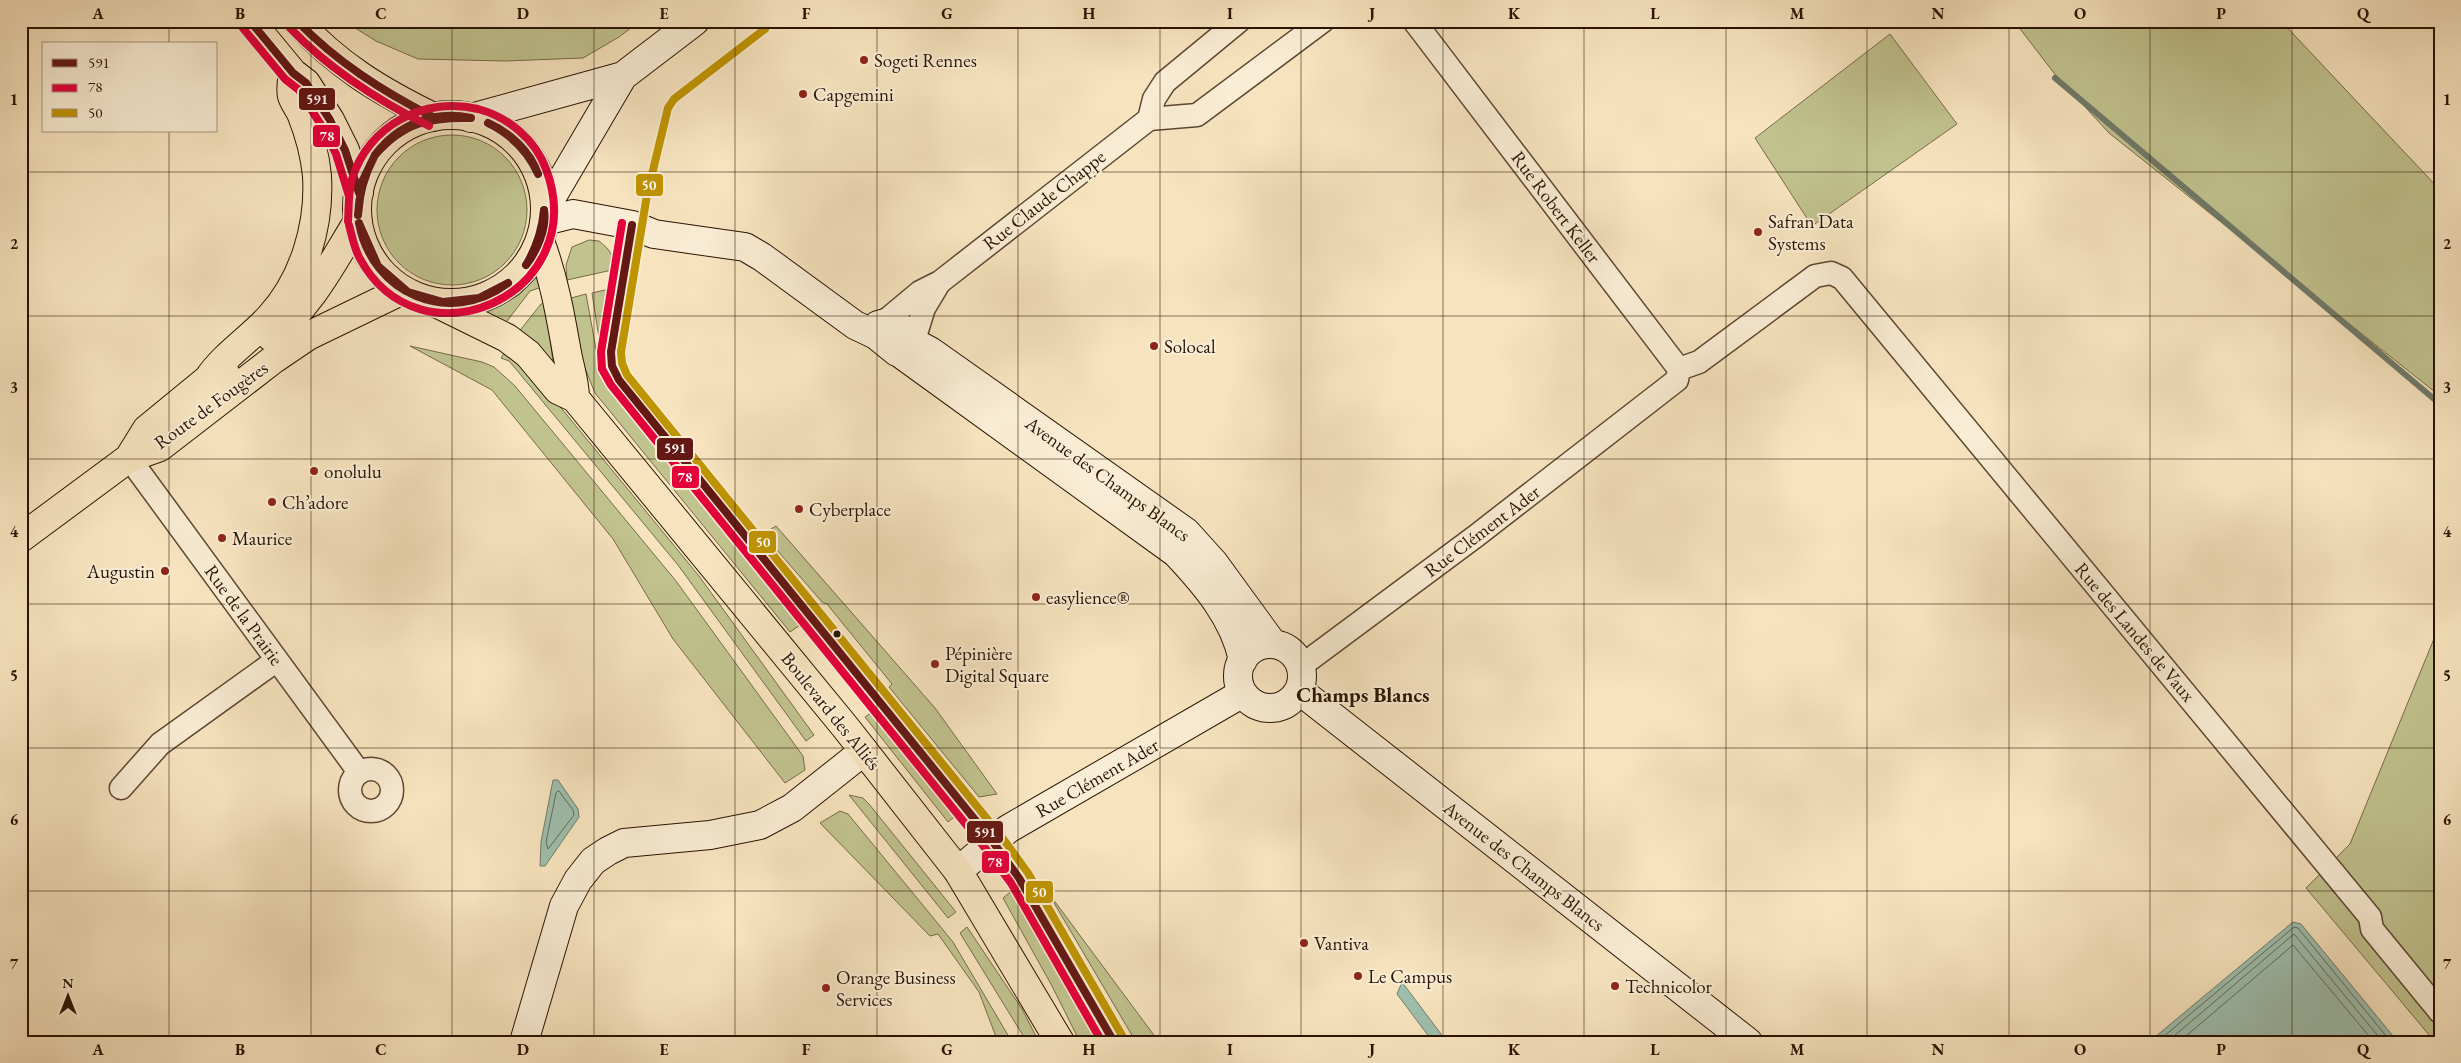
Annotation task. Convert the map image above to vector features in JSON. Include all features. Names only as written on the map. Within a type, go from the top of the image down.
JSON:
[{"type":"main road","points":[[250,21],[292,73],[306,83],[330,120],[345,150],[359,193]]},
{"type":"main road","points":[[297,21],[356,76],[392,97],[433,117]]},
{"type":"main road","points":[[208,379],[220,362],[269,318],[283,301],[293,285],[308,248],[315,216],[316,175],[308,133],[291,94],[292,73]]},
{"type":"main road","points":[[543,223],[527,266],[499,290],[480,299],[459,303],[434,302],[403,290],[386,277],[372,260],[363,242],[358,221],[359,193],[365,171],[376,152],[399,132],[412,124],[433,117],[471,118],[492,124],[509,135],[524,150],[535,167],[540,180],[543,223],[569,364],[575,380],[575,398]]},
{"type":"main road","name":"Route de Fougères","points":[[129,458],[147,429],[208,379],[227,372],[281,329],[301,309],[319,287],[358,221]]},
{"type":"main road","name":"Route de Fougères","points":[[129,458],[160,447],[274,359],[308,336],[403,290]]},
{"type":"main road","name":"Boulevard des Alliés","points":[[434,302],[507,338],[528,354],[558,390],[575,398],[864,751],[958,871],[1060,1042]]},
{"type":"main road","points":[[21,538],[129,458]]},
{"type":"street","points":[[471,118],[622,76],[694,21]]},
{"type":"street","points":[[1239,21],[1165,82],[1154,99],[1148,119],[1197,115],[1323,21]]},
{"type":"street","name":"Rue Robert Keller","points":[[1414,21],[1679,369]]},
{"type":"street","points":[[543,223],[622,76]]},
{"type":"street","name":"Rue Claude Chappe","points":[[880,328],[920,292],[940,282],[1148,119]]},
{"type":"street","points":[[543,223],[574,214],[632,225],[654,234],[745,247],[762,257],[855,324],[880,328],[910,346]]},
{"type":"street","name":"Rue des Landes de Vaux","points":[[1679,369],[1699,362],[1814,276],[1831,273],[1842,278],[2370,917],[2372,929],[2440,1012]]},
{"type":"street","name":"Rue Claude Chappe","points":[[910,346],[924,308],[940,282]]},
{"type":"street","name":"Avenue des Champs Blancs","points":[[910,346],[930,351],[1186,532],[1214,563],[1273,644]]},
{"type":"street","name":"Avenue des Champs Blancs","points":[[910,346],[1176,553],[1202,580],[1233,627],[1239,641],[1242,660]]},
{"type":"street","name":"Rue Clément Ader","points":[[1300,678],[1662,393],[1677,380],[1679,369]]},
{"type":"street","name":"Rue de la Prairie","points":[[129,458],[359,772]]},
{"type":"street","points":[[1273,644],[1290,651],[1300,678],[1287,705],[1266,709],[1252,704],[1243,694],[1238,680],[1242,660],[1252,649],[1273,644]]},
{"type":"street","points":[[121,788],[160,744],[277,660]]},
{"type":"street","name":"Avenue des Champs Blancs","points":[[1300,678],[1748,1042]]},
{"type":"street","name":"Rue Clément Ader","points":[[958,871],[1008,829],[1243,694]]},
{"type":"street","points":[[524,1042],[564,906],[578,880],[593,861],[624,843],[710,835],[760,824],[792,808],[864,751]]},
{"type":"green space","points":[[344,21],[640,21],[619,37],[583,58],[505,61],[418,59],[376,41]]},
{"type":"green space","points":[[2014,21],[2281,21],[2440,190],[2440,396],[2109,133],[2054,73]]},
{"type":"green space","points":[[1890,34],[1957,124],[1812,226],[1755,138]]},
{"type":"green space","points":[[452,135],[481,141],[505,157],[521,181],[527,210],[521,239],[505,263],[481,279],[452,285],[423,279],[399,263],[383,239],[377,210],[383,181],[399,157],[423,141]]},
{"type":"green space","points":[[589,240],[599,241],[609,250],[613,260],[612,270],[567,280],[566,265],[572,247]]},
{"type":"green space","points":[[537,277],[542,287],[530,291],[504,325],[485,313],[519,295]]},
{"type":"green space","points":[[609,291],[601,338],[599,338],[592,293]]},
{"type":"green space","points":[[586,294],[600,371],[609,389],[803,623],[790,632],[595,393],[582,361],[571,298]]},
{"type":"green space","points":[[545,303],[553,365],[518,333],[541,304]]},
{"type":"green space","points":[[410,346],[482,362],[494,367],[515,386],[676,581],[803,756],[805,770],[785,783],[673,639],[613,539],[492,390]]},
{"type":"green space","points":[[506,350],[521,359],[699,576],[814,735],[806,741],[678,565],[515,368],[509,361],[501,358]]},
{"type":"green space","points":[[776,526],[935,708],[997,794],[979,797],[889,687],[892,684],[827,604],[822,602],[763,534]]},
{"type":"green space","points":[[2440,624],[2440,1042],[2435,1042],[2306,888],[2350,844]]},
{"type":"green space","points":[[874,711],[958,814],[948,822],[865,717]]},
{"type":"green space","points":[[849,795],[863,798],[869,804],[956,912],[948,918]]},
{"type":"green space","points":[[840,811],[848,814],[953,942],[1012,1042],[998,1042],[979,992],[938,934],[930,936],[820,823]]},
{"type":"green space","points":[[1013,890],[1103,1042],[1080,1042],[1052,986],[1003,898]]},
{"type":"green space","points":[[1047,891],[1159,1042],[1136,1042]]},
{"type":"green space","points":[[967,927],[1022,1009],[1039,1042],[1027,1042],[960,933]]},
{"type":"water","points":[[553,780],[558,780],[578,809],[579,817],[545,866],[540,866],[541,842]]},
{"type":"water","points":[[2293,922],[2301,924],[2398,1042],[2149,1042]]},
{"type":"water","points":[[1402,982],[1447,1042],[1433,1042],[1397,994]]},
{"type":"waterway","points":[[2055,78],[2440,404]]},
{"type":"transit line","name":"591","points":[[250,21],[293,73],[306,83],[330,120],[345,150],[359,193]]},
{"type":"transit line","name":"591","points":[[297,21],[344,63],[396,97],[433,117]]},
{"type":"transit line","name":"78","points":[[242,27],[285,79],[299,90],[321,125],[336,154],[349,196]]},
{"type":"transit line","name":"78","points":[[290,28],[321,57],[355,83],[391,106],[429,126]]},
{"type":"transit line","name":"50","points":[[765,29],[674,99],[668,108],[647,195],[621,352],[622,363],[627,375],[1001,836],[1028,873],[1123,1037]]},
{"type":"transit line","name":"78","points":[[348,221],[349,194],[352,179],[360,160],[371,144],[385,130],[401,119],[419,111],[438,107],[458,106],[478,109],[500,118],[528,139],[546,169],[554,213],[545,252],[524,282],[493,303],[457,313],[421,309],[386,291],[359,257],[349,225]]},
{"type":"transit line","name":"591","points":[[375,155],[394,135],[418,122],[444,116],[471,118]]},
{"type":"transit line","name":"591","points":[[375,155],[396,135],[418,124],[443,119],[471,118]]},
{"type":"transit line","name":"591","points":[[488,123],[511,137],[524,150],[538,174]]},
{"type":"transit line","name":"591","points":[[488,123],[504,132],[518,144],[538,174]]},
{"type":"transit line","name":"591","points":[[358,215],[362,182],[374,157]]},
{"type":"transit line","name":"591","points":[[358,215],[363,185],[374,157]]},
{"type":"transit line","name":"591","points":[[526,265],[538,239],[544,210]]},
{"type":"transit line","name":"591","points":[[526,265],[534,253],[543,232],[544,210]]},
{"type":"transit line","name":"591","points":[[359,223],[378,266],[408,292],[443,302],[479,298],[508,283]]},
{"type":"transit line","name":"591","points":[[359,223],[367,248],[379,269],[396,285],[416,296],[438,302],[462,302],[485,296],[508,283]]},
{"type":"transit line","name":"78","points":[[622,223],[601,352],[602,369],[611,385],[985,848],[1011,883],[1102,1042]]},
{"type":"transit line","name":"591","points":[[632,225],[611,352],[612,366],[619,380],[993,842],[1019,878],[1114,1042]]},
{"type":"place","name":"Sogeti Rennes","points":[[864,60]]},
{"type":"place","name":"Capgemini","points":[[803,94]]},
{"type":"place","name":"Safran Data Systems","points":[[1758,232]]},
{"type":"place","name":"Solocal","points":[[1154,346]]},
{"type":"place","name":"onolulu","points":[[314,471]]},
{"type":"place","name":"Ch’adore","points":[[272,502]]},
{"type":"place","name":"Cyberplace","points":[[799,509]]},
{"type":"place","name":"Maurice","points":[[222,538]]},
{"type":"place","name":"Augustin","points":[[165,571]]},
{"type":"place","name":"easylience®","points":[[1036,597]]},
{"type":"place","name":"Pépinière Digital Square","points":[[935,664]]},
{"type":"place","name":"Vantiva","points":[[1304,943]]},
{"type":"place","name":"Le Campus","points":[[1358,976]]},
{"type":"place","name":"Technicolor","points":[[1615,986]]},
{"type":"place","name":"Orange Business Services","points":[[826,988]]},
{"type":"district","name":"Champs Blancs","points":[[1363,694]]}]
